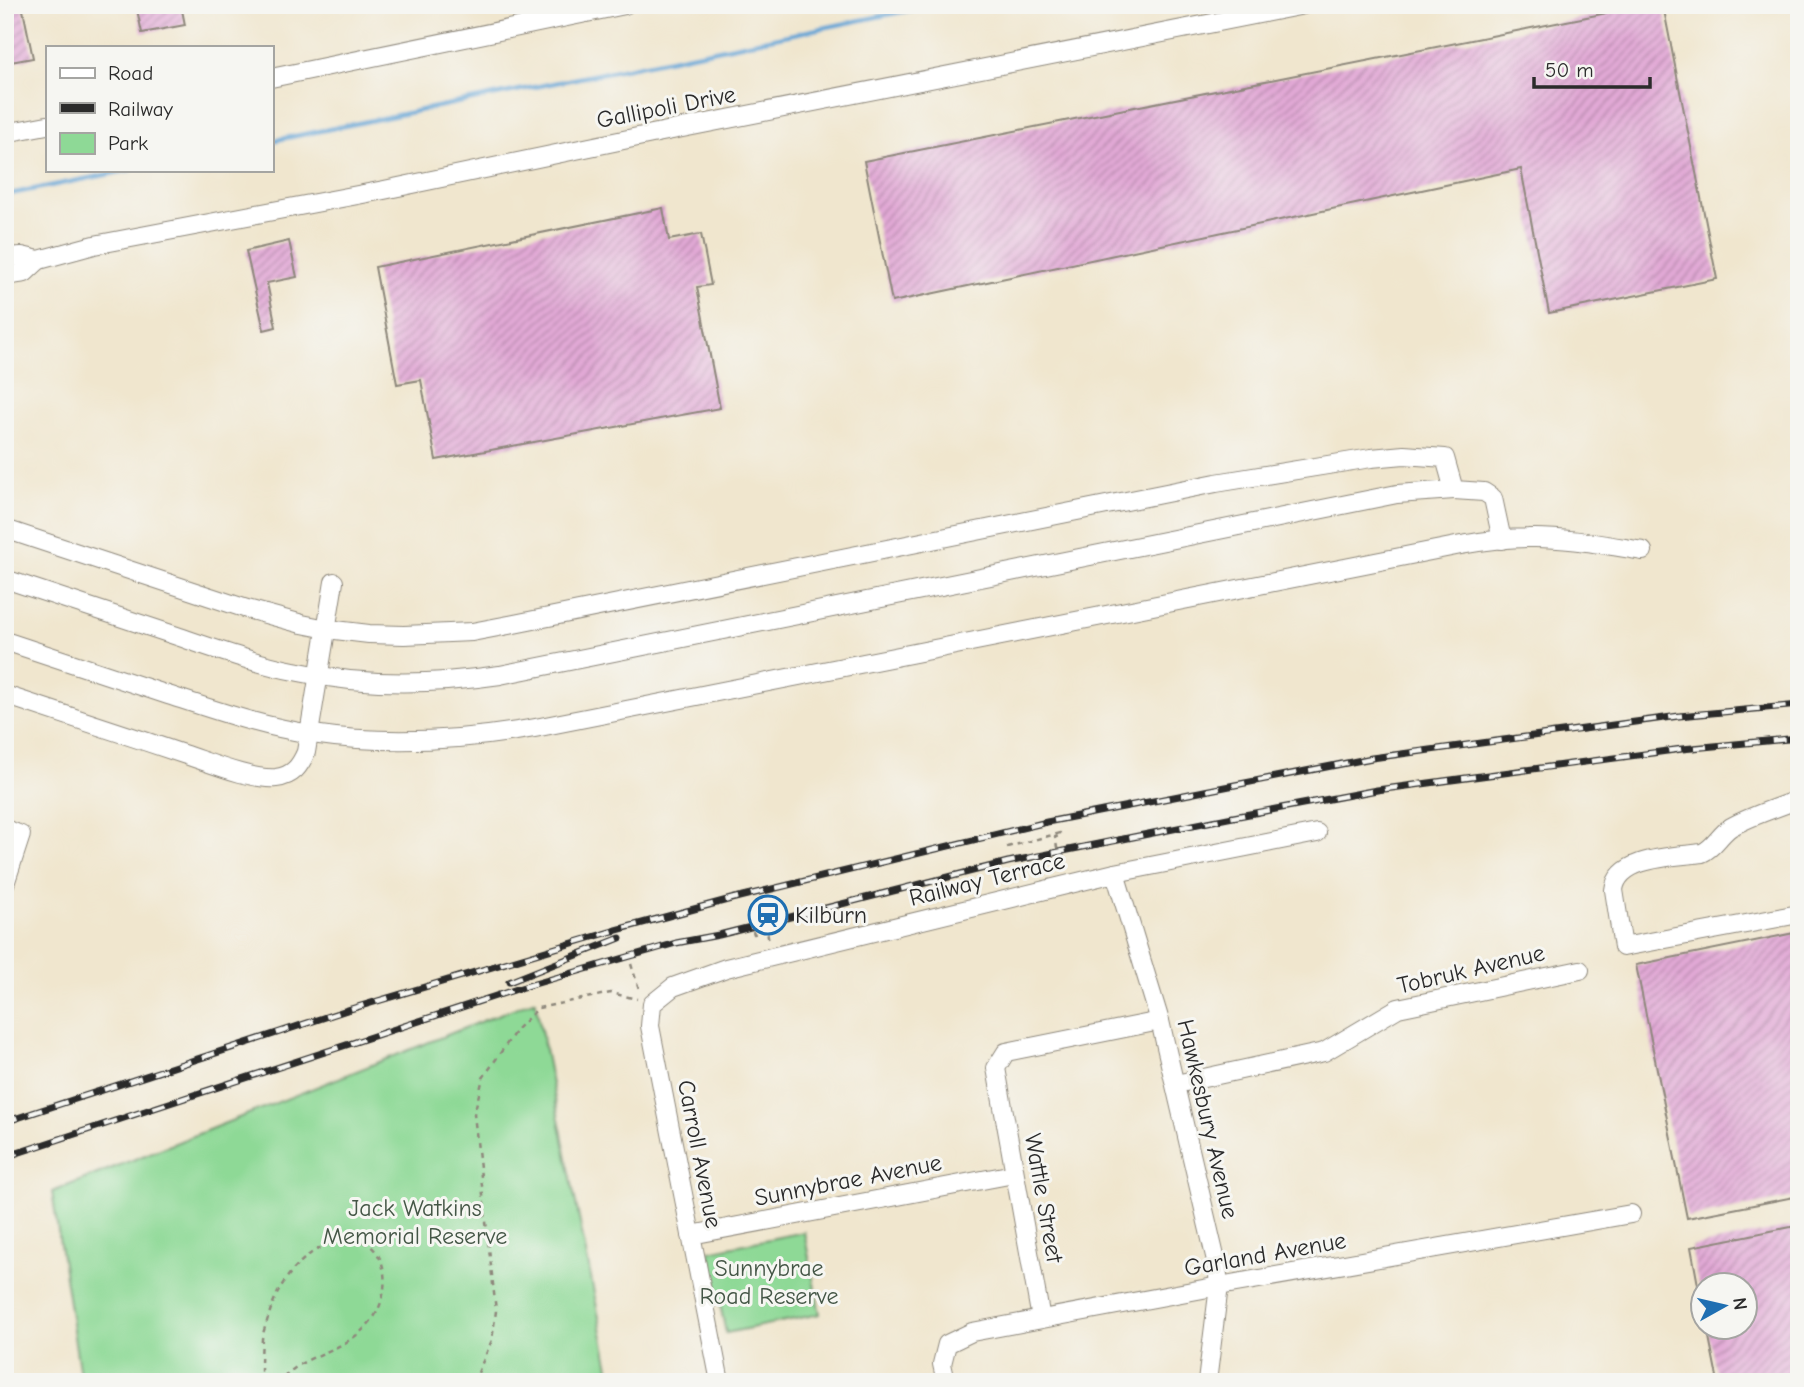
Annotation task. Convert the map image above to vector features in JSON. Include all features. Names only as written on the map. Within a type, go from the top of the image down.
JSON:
[{"type":"street","points":[[273,78],[540,14],[625,5]]},
{"type":"street","name":"Gallipoli Drive","points":[[5,257],[22,256],[39,260],[94,245],[384,190],[1304,5]]},
{"type":"street","points":[[5,133],[46,124]]},
{"type":"street","name":"Gallipoli Drive","points":[[5,276],[25,274],[39,260]]},
{"type":"street","points":[[5,529],[302,624],[369,634],[404,635],[472,632],[1216,483],[1371,458],[1404,455],[1445,458],[1454,489]]},
{"type":"street","points":[[5,579],[245,658],[295,671],[407,683],[500,675],[1397,494],[1454,489],[1478,490],[1489,494],[1496,505],[1502,540]]},
{"type":"street","points":[[5,641],[259,724],[343,738],[384,741],[459,739],[493,735],[1414,553],[1502,540],[1559,539],[1643,551]]},
{"type":"street","points":[[5,695],[222,767],[267,778],[279,778],[299,767],[306,752],[334,582]]},
{"type":"street","points":[[1799,799],[1733,826],[1702,853],[1637,863],[1615,881],[1614,891],[1623,947],[1799,914]]},
{"type":"street","points":[[5,829],[21,835],[5,884]]},
{"type":"street","name":"Railway Terrace","points":[[652,1004],[673,987],[726,968],[1115,873],[1317,833]]},
{"type":"street","name":"Hawkesbury Avenue","points":[[1115,873],[1160,1021],[1217,1265],[1219,1286],[1207,1382]]},
{"type":"street","name":"Tobruk Avenue","points":[[1176,1084],[1324,1052],[1398,1008],[1580,970]]},
{"type":"street","name":"Carroll Avenue","points":[[652,1004],[650,1026],[720,1382]]},
{"type":"street","name":"Wattle Street","points":[[1041,1319],[996,1068],[1006,1052],[1160,1021]]},
{"type":"street","name":"Sunnybrae Avenue","points":[[691,1235],[1014,1174]]},
{"type":"street","name":"Garland Avenue","points":[[946,1382],[942,1364],[947,1344],[972,1332],[1631,1214]]},
{"type":"path","points":[[1007,847],[1060,833],[1060,836],[1055,837],[1065,885]]},
{"type":"path","points":[[752,931],[754,934],[767,930],[772,957]]},
{"type":"path","points":[[631,964],[640,992],[652,1004]]},
{"type":"path","points":[[474,1382],[492,1340],[496,1311],[474,1114],[483,1078],[517,1029],[538,1009],[611,993],[625,995]]},
{"type":"path","points":[[261,1382],[262,1336],[273,1301],[289,1273],[325,1244],[343,1239],[358,1239],[372,1248],[381,1261],[385,1284],[384,1293],[371,1321],[347,1343],[305,1361],[277,1382]]},
{"type":"green space","name":"Jack Watkins Memorial Reserve","points":[[535,1000],[612,1382],[81,1382],[52,1192]]},
{"type":"green space","name":"Sunnybrae Road Reserve","points":[[804,1232],[820,1314],[726,1333],[709,1251]]},
{"type":"building","points":[[5,5],[22,5],[33,58],[5,63]]},
{"type":"building","points":[[136,5],[181,5],[185,25],[142,33]]},
{"type":"building","points":[[1647,5],[1663,5],[1717,279],[1549,313],[1521,169],[892,302],[864,161]]},
{"type":"building","points":[[663,208],[669,240],[701,234],[711,285],[697,287],[720,408],[436,460],[421,380],[397,384],[375,267]]},
{"type":"building","points":[[289,241],[297,277],[267,283],[276,327],[264,330],[246,251]]},
{"type":"building","points":[[1799,932],[1799,1196],[1687,1218],[1636,965]]},
{"type":"building","points":[[1796,1226],[1799,1238],[1799,1382],[1718,1382],[1710,1342],[1758,1342],[1758,1272],[1696,1272],[1691,1247]]},
{"type":"waterway","points":[[273,141],[935,5]]},
{"type":"waterway","points":[[5,195],[120,172]]},
{"type":"railway","points":[[5,1122],[344,1011],[613,931],[731,899],[1047,822],[1372,758],[1679,716],[1799,705]]},
{"type":"railway","points":[[5,1157],[517,989],[676,943],[719,935],[1008,862],[1377,790],[1682,749],[1799,738]]},
{"type":"railway","points":[[509,982],[620,938]]},
{"type":"place","name":"Kilburn","points":[[768,915]]}]
